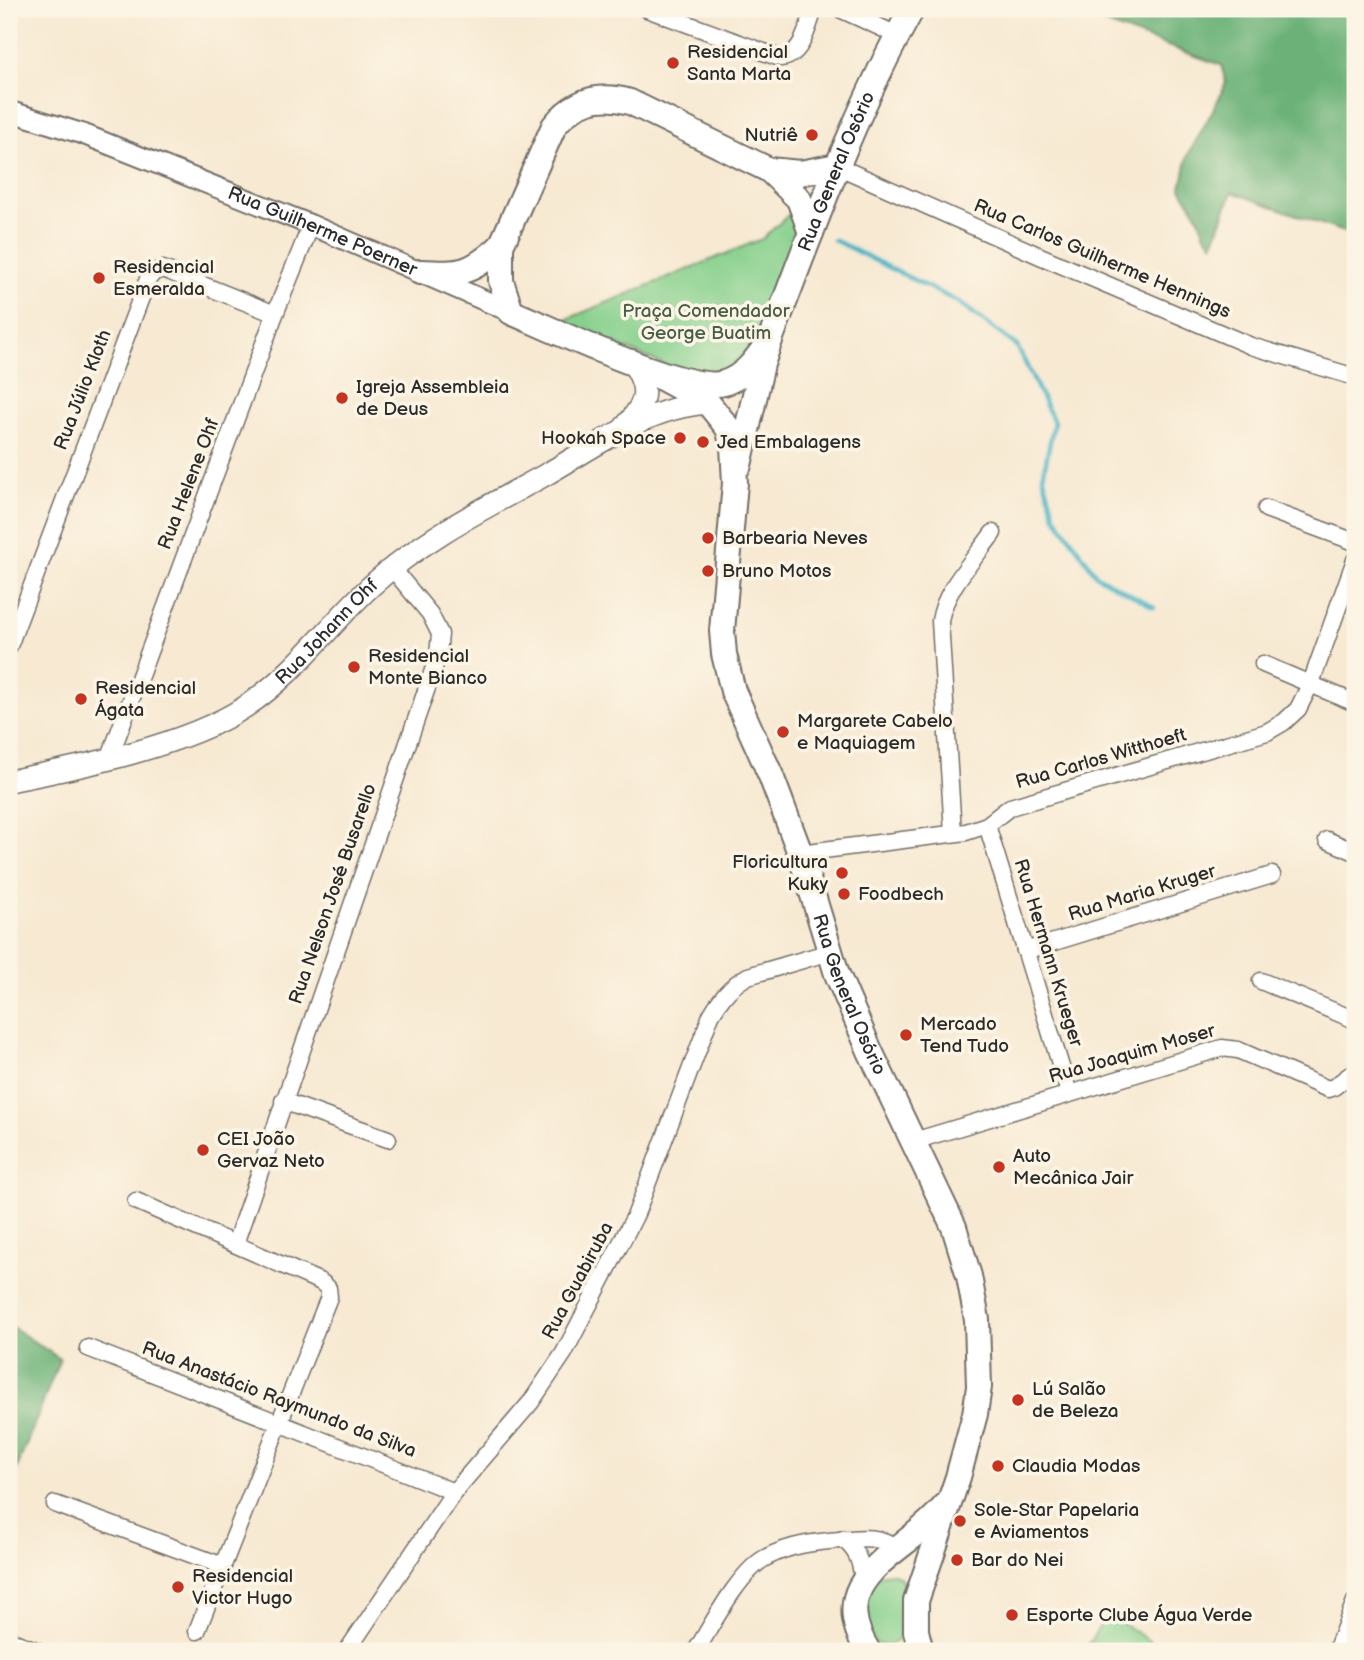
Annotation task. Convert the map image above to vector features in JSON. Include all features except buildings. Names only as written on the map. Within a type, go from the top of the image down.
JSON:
[{"type":"main road","name":"Rua General Osório","points":[[912,9],[897,35],[837,166],[762,364],[735,483],[722,631],[724,654],[733,691],[771,776],[800,853],[841,986],[954,1227],[969,1276],[980,1356],[977,1401],[950,1500],[916,1601],[919,1641]]},
{"type":"main road","points":[[511,312],[500,281],[501,246],[554,126],[564,114],[585,101],[614,97],[630,102],[769,170],[799,199],[811,233]]},
{"type":"main road","points":[[769,170],[800,173],[837,166]]},
{"type":"main road","points":[[420,272],[453,274],[466,271],[479,265],[501,246]]},
{"type":"main road","name":"Rua Guilherme Poerner","points":[[511,312],[632,362]]},
{"type":"main road","name":"Rua General Osório","points":[[632,362],[686,382],[720,384],[745,371],[755,362],[770,340]]},
{"type":"main road","name":"Rua General Osório","points":[[632,362],[708,403],[728,428],[733,446],[735,483]]},
{"type":"main road","name":"Rua Johann Ohf","points":[[623,430],[639,411],[645,394],[642,378],[632,362]]},
{"type":"main road","points":[[708,403],[727,398],[737,391],[762,364]]},
{"type":"main road","name":"Rua Johann Ohf","points":[[9,781],[110,759],[209,727],[264,694],[306,656],[337,621],[392,568],[458,524],[623,430],[672,409],[708,403]]},
{"type":"main road","name":"Rua General Osório","points":[[887,1563],[927,1526],[950,1500]]},
{"type":"main road","points":[[867,1647],[856,1626],[854,1609],[887,1563],[913,1579],[916,1601]]},
{"type":"main road","points":[[899,1651],[919,1641]]},
{"type":"street","points":[[647,9],[780,58],[789,58],[797,51],[814,9]]},
{"type":"street","points":[[841,9],[897,35]]},
{"type":"street","name":"Rua Guilherme Poerner","points":[[9,111],[83,134],[311,225],[511,312]]},
{"type":"street","name":"Rua Carlos Guilherme Hennings","points":[[837,166],[1251,346],[1355,377]]},
{"type":"street","name":"Rua Helene Ohf","points":[[110,759],[275,314],[311,225]]},
{"type":"street","name":"Rua Júlio Kloth","points":[[9,646],[148,279],[154,272],[163,270],[275,314]]},
{"type":"street","points":[[1266,509],[1355,542]]},
{"type":"street","points":[[953,833],[940,621],[948,596],[993,533]]},
{"type":"street","name":"Rua Carlos Witthoeft","points":[[800,853],[966,832],[987,825],[1010,807],[1267,732],[1284,722],[1297,709],[1311,683],[1355,560]]},
{"type":"street","name":"Rua Nelson José Busarello","points":[[235,1244],[438,656],[440,634],[430,614],[392,568]]},
{"type":"street","points":[[1264,664],[1355,703]]},
{"type":"street","name":"Rua Hermann Krueger","points":[[987,825],[1069,1093]]},
{"type":"street","points":[[1327,840],[1355,852]]},
{"type":"street","name":"Rua Maria Kruger","points":[[1025,951],[1272,875]]},
{"type":"street","name":"Rua Guabiruba","points":[[347,1651],[454,1492],[531,1402],[576,1331],[636,1214],[711,1014],[723,995],[736,982],[748,976],[830,952]]},
{"type":"street","points":[[1261,981],[1355,1020]]},
{"type":"street","name":"Rua Joaquim Moser","points":[[914,1141],[1222,1048],[1238,1050],[1328,1089],[1355,1071]]},
{"type":"street","points":[[283,1101],[388,1139]]},
{"type":"street","points":[[136,1201],[321,1282],[328,1288],[328,1297],[197,1631]]},
{"type":"street","name":"Rua Anastácio Raymundo da Silva","points":[[88,1348],[454,1492]]},
{"type":"street","points":[[55,1504],[223,1566]]},
{"type":"street","points":[[696,1651],[734,1588],[764,1558],[805,1543],[844,1539],[874,1538],[887,1541],[887,1563],[860,1558],[844,1539]]},
{"type":"street","points":[[1336,1651],[1355,1601]]},
{"type":"street","points":[[13,1645],[38,1651]]},
{"type":"green space","points":[[1081,9],[1355,9],[1355,60],[1348,94],[1355,107],[1355,236],[1232,192],[1213,244],[1205,235],[1198,216],[1181,188],[1188,155],[1226,83],[1221,65],[1098,21]]},
{"type":"green space","name":"Praça Comendador George Buatim","points":[[794,210],[798,232],[753,354],[741,367],[699,379],[560,322],[762,239]]},
{"type":"green space","points":[[9,1325],[60,1359],[9,1488]]},
{"type":"green space","points":[[893,1573],[901,1578],[905,1589],[903,1631],[899,1639],[887,1647],[872,1639],[866,1615],[868,1596],[875,1580],[882,1574]]},
{"type":"green space","points":[[1108,1614],[1157,1646],[1154,1651],[1084,1651]]},
{"type":"waterway","points":[[834,240],[958,302],[1017,346],[1054,422],[1043,476],[1055,516],[1097,576],[1154,607]]},
{"type":"place","name":"Residencial Santa Marta","points":[[673,63]]},
{"type":"place","name":"Nutriê","points":[[812,135]]},
{"type":"place","name":"Residencial Esmeralda","points":[[99,278]]},
{"type":"place","name":"Igreja Assembleia de Deus","points":[[342,398]]},
{"type":"place","name":"Hookah Space","points":[[680,438]]},
{"type":"place","name":"Jed Embalagens","points":[[703,442]]},
{"type":"place","name":"Barbearia Neves","points":[[708,538]]},
{"type":"place","name":"Bruno Motos","points":[[708,571]]},
{"type":"place","name":"Residencial Monte Bianco","points":[[354,667]]},
{"type":"place","name":"Residencial Ágata","points":[[81,699]]},
{"type":"place","name":"Margarete Cabelo e Maquiagem","points":[[783,732]]},
{"type":"place","name":"Floricultura Kuky","points":[[842,873]]},
{"type":"place","name":"Foodbech","points":[[844,894]]},
{"type":"place","name":"Mercado Tend Tudo","points":[[906,1035]]},
{"type":"place","name":"CEI João Gervaz Neto","points":[[203,1150]]},
{"type":"place","name":"Auto Mecânica Jair","points":[[999,1167]]},
{"type":"place","name":"Lú Salão de Beleza","points":[[1018,1400]]},
{"type":"place","name":"Claudia Modas","points":[[998,1466]]},
{"type":"place","name":"Sole-Star Papelaria e Aviamentos","points":[[960,1521]]},
{"type":"place","name":"Bar do Nei","points":[[957,1560]]},
{"type":"place","name":"Residencial Victor Hugo","points":[[178,1587]]},
{"type":"place","name":"Esporte Clube Água Verde","points":[[1012,1615]]}]
